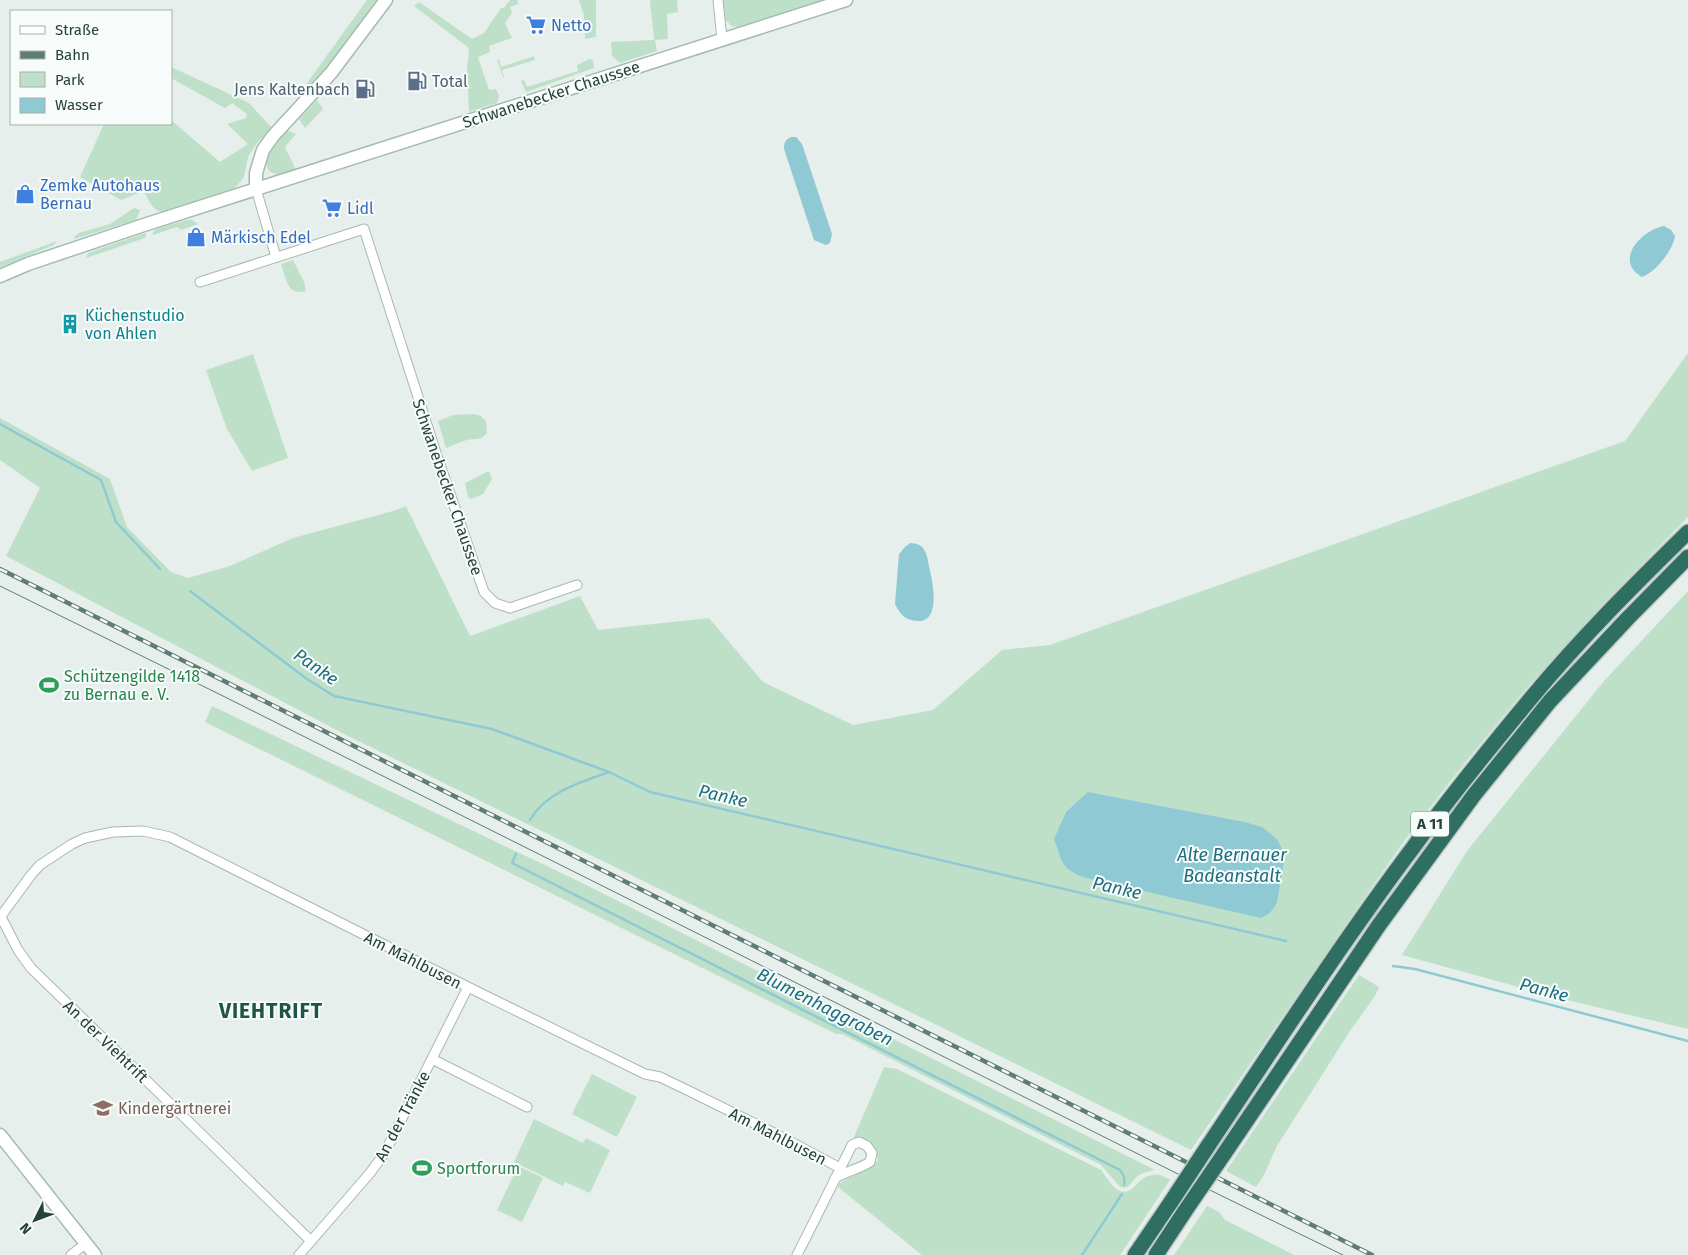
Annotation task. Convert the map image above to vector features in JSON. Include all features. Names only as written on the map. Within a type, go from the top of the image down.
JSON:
[{"type":"highway","name":"A 11","points":[[1136,1255],[1356,927],[1437,816],[1532,696],[1612,608],[1688,532]]},
{"type":"highway","name":"A 11","points":[[1156,1255],[1379,925],[1474,795],[1550,700],[1688,557]]},
{"type":"main road","points":[[256,189],[256,173],[263,150],[273,136],[331,73],[386,0]]},
{"type":"main road","name":"Schwanebecker Chaussee","points":[[0,276],[38,261],[256,189],[846,0]]},
{"type":"main road","points":[[0,1135],[95,1255]]},
{"type":"street","points":[[718,0],[722,40]]},
{"type":"street","points":[[256,189],[276,257]]},
{"type":"street","name":"Schwanebecker Chaussee","points":[[200,282],[364,229],[436,456],[484,592],[495,603],[510,608],[577,585]]},
{"type":"street","name":"Am Mahlbusen","points":[[0,915],[40,865],[72,844],[87,837],[113,832],[143,831],[170,837],[468,987],[645,1074],[660,1077],[732,1112],[840,1168]]},
{"type":"street","name":"An der Viehtrift","points":[[0,915],[18,950],[31,968],[311,1241]]},
{"type":"street","name":"An der Tränke","points":[[299,1255],[378,1162],[468,987]]},
{"type":"street","points":[[432,1059],[527,1107]]},
{"type":"street","points":[[797,1255],[835,1178],[840,1168],[852,1145],[859,1142],[867,1146],[872,1153],[870,1162],[835,1178]]},
{"type":"street","points":[[71,1255],[86,1244]]},
{"type":"green space","points":[[367,0],[379,0],[311,90],[307,83]]},
{"type":"green space","points":[[510,0],[517,0],[518,4],[510,7],[512,13],[505,23],[512,38],[489,46],[490,52],[478,57],[489,90],[496,89],[499,96],[497,103],[469,112],[467,70],[469,48],[414,6],[419,2],[472,39],[484,33],[501,8],[504,8]]},
{"type":"green space","points":[[579,0],[596,0],[596,37],[585,39],[584,16]]},
{"type":"green space","points":[[650,0],[679,0],[677,1],[678,12],[667,14],[668,39],[655,40],[657,51],[620,63],[612,56],[611,42],[654,40]]},
{"type":"green space","points":[[722,0],[830,0],[742,28],[732,26],[724,19]]},
{"type":"green space","points":[[534,56],[535,60],[502,70],[503,77],[497,60],[499,59],[501,67]]},
{"type":"green space","points":[[589,59],[593,60],[594,68],[526,92],[521,81],[524,80],[527,87],[578,71],[577,65]]},
{"type":"green space","points":[[172,67],[249,103],[272,128],[257,143],[248,157],[244,177],[235,188],[168,213],[163,213],[156,209],[144,191],[121,200],[80,177],[104,125],[172,125],[172,121],[220,162],[248,144],[227,124],[246,118],[247,114],[232,103],[225,108],[172,79]]},
{"type":"green space","points":[[317,100],[323,109],[305,128],[299,119]]},
{"type":"green space","points":[[287,130],[296,134],[285,147],[296,170],[282,174],[272,173],[267,167],[269,153],[273,145]]},
{"type":"green space","points":[[134,208],[140,210],[136,220],[74,239],[79,233],[110,224]]},
{"type":"green space","points":[[192,220],[198,224],[181,230],[177,227],[153,235],[156,229]]},
{"type":"green space","points":[[145,233],[145,238],[86,258],[88,253]]},
{"type":"green space","points":[[57,241],[54,245],[0,267],[0,262]]},
{"type":"green space","points":[[293,260],[304,282],[306,291],[295,291],[288,285],[281,264]]},
{"type":"green space","points":[[1688,353],[1688,517],[1605,602],[1525,690],[1464,764],[1407,837],[1191,1150],[344,734],[6,556],[40,488],[0,460],[0,418],[110,479],[127,527],[171,572],[188,578],[230,566],[293,538],[406,506],[470,636],[580,596],[598,630],[709,618],[763,682],[853,725],[933,710],[1002,650],[1050,645],[1625,441]],"holes":[[[1088,792],[1245,822],[1262,827]]]},
{"type":"green space","points":[[253,354],[288,458],[252,471],[227,429],[206,370]]},
{"type":"green space","points":[[474,414],[481,416],[486,421],[487,433],[485,436],[446,448],[438,421],[453,415]]},
{"type":"green space","points":[[489,471],[492,479],[483,494],[471,499],[468,497],[465,483]]},
{"type":"green space","points":[[1688,591],[1688,1029],[1563,999],[1402,955],[1467,851],[1604,681]]},
{"type":"green space","points":[[212,706],[580,882],[1155,1170],[1140,1175],[1126,1187],[1120,1187],[1101,1165],[842,1034],[836,1034],[205,722]]},
{"type":"green space","points":[[1359,975],[1379,987],[1375,996],[1350,1031],[1277,1146],[1264,1175],[1256,1187],[1226,1171]]},
{"type":"green space","points":[[884,1067],[897,1069],[1101,1170],[1113,1186],[1121,1191],[1126,1192],[1130,1190],[1142,1179],[1150,1176],[1160,1175],[1170,1180],[1120,1255],[922,1255],[838,1187],[839,1184],[874,1165],[878,1160],[870,1144],[863,1140],[853,1139]]},
{"type":"green space","points":[[592,1074],[637,1097],[617,1137],[572,1114]]},
{"type":"green space","points":[[534,1119],[583,1143],[586,1138],[610,1150],[590,1193],[565,1182],[563,1186],[514,1162]]},
{"type":"green space","points":[[518,1166],[543,1178],[522,1222],[497,1210]]},
{"type":"green space","points":[[1207,1206],[1219,1212],[1225,1220],[1294,1255],[1174,1255]]},
{"type":"water","points":[[791,137],[796,137],[802,144],[832,234],[830,243],[826,245],[814,240],[784,149],[785,142]]},
{"type":"water","points":[[1664,226],[1671,230],[1675,236],[1674,242],[1658,266],[1642,277],[1634,270],[1630,262],[1630,254],[1640,239],[1647,233]]},
{"type":"water","points":[[910,543],[920,545],[925,551],[933,587],[934,596],[931,612],[927,618],[921,621],[906,618],[895,604],[899,554]]},
{"type":"water","name":"Alte Bernauer Badeanstalt","points":[[1088,792],[1245,822],[1262,827],[1277,839],[1285,855],[1277,903],[1270,913],[1261,918],[1086,878],[1071,871],[1061,859],[1054,839],[1066,812]]},
{"type":"waterway","name":"Panke","points":[[0,424],[101,480],[116,522],[160,569]]},
{"type":"waterway","name":"Panke","points":[[190,591],[307,679],[334,696],[492,729],[609,772],[650,792],[1286,941]]},
{"type":"waterway","points":[[530,820],[537,810],[555,795],[576,784],[609,772]]},
{"type":"waterway","name":"Blumenhaggraben","points":[[516,854],[512,863],[1120,1170],[1124,1177],[1124,1185]]},
{"type":"waterway","name":"Panke","points":[[1393,966],[1415,969],[1688,1041]]},
{"type":"waterway","points":[[1082,1255],[1122,1194]]},
{"type":"tram line","points":[[0,586],[1343,1255]]},
{"type":"railway","points":[[0,569],[1372,1255]]},
{"type":"place","name":"Netto","points":[[536,25]]},
{"type":"place","name":"Total","points":[[417,81]]},
{"type":"place","name":"Jens Kaltenbach","points":[[365,89]]},
{"type":"place","name":"Zemke Autohaus Bernau","points":[[25,194]]},
{"type":"place","name":"Lidl","points":[[332,208]]},
{"type":"place","name":"Märkisch Edel","points":[[196,237]]},
{"type":"place","name":"Küchenstudio von Ahlen","points":[[70,324]]},
{"type":"place","name":"Schützengilde 1418 zu Bernau e. V.","points":[[49,685]]},
{"type":"place","name":"Kindergärtnerei","points":[[103,1108]]},
{"type":"place","name":"Sportforum","points":[[422,1168]]},
{"type":"district","name":"VIEHTRIFT","points":[[271,1011]]}]
